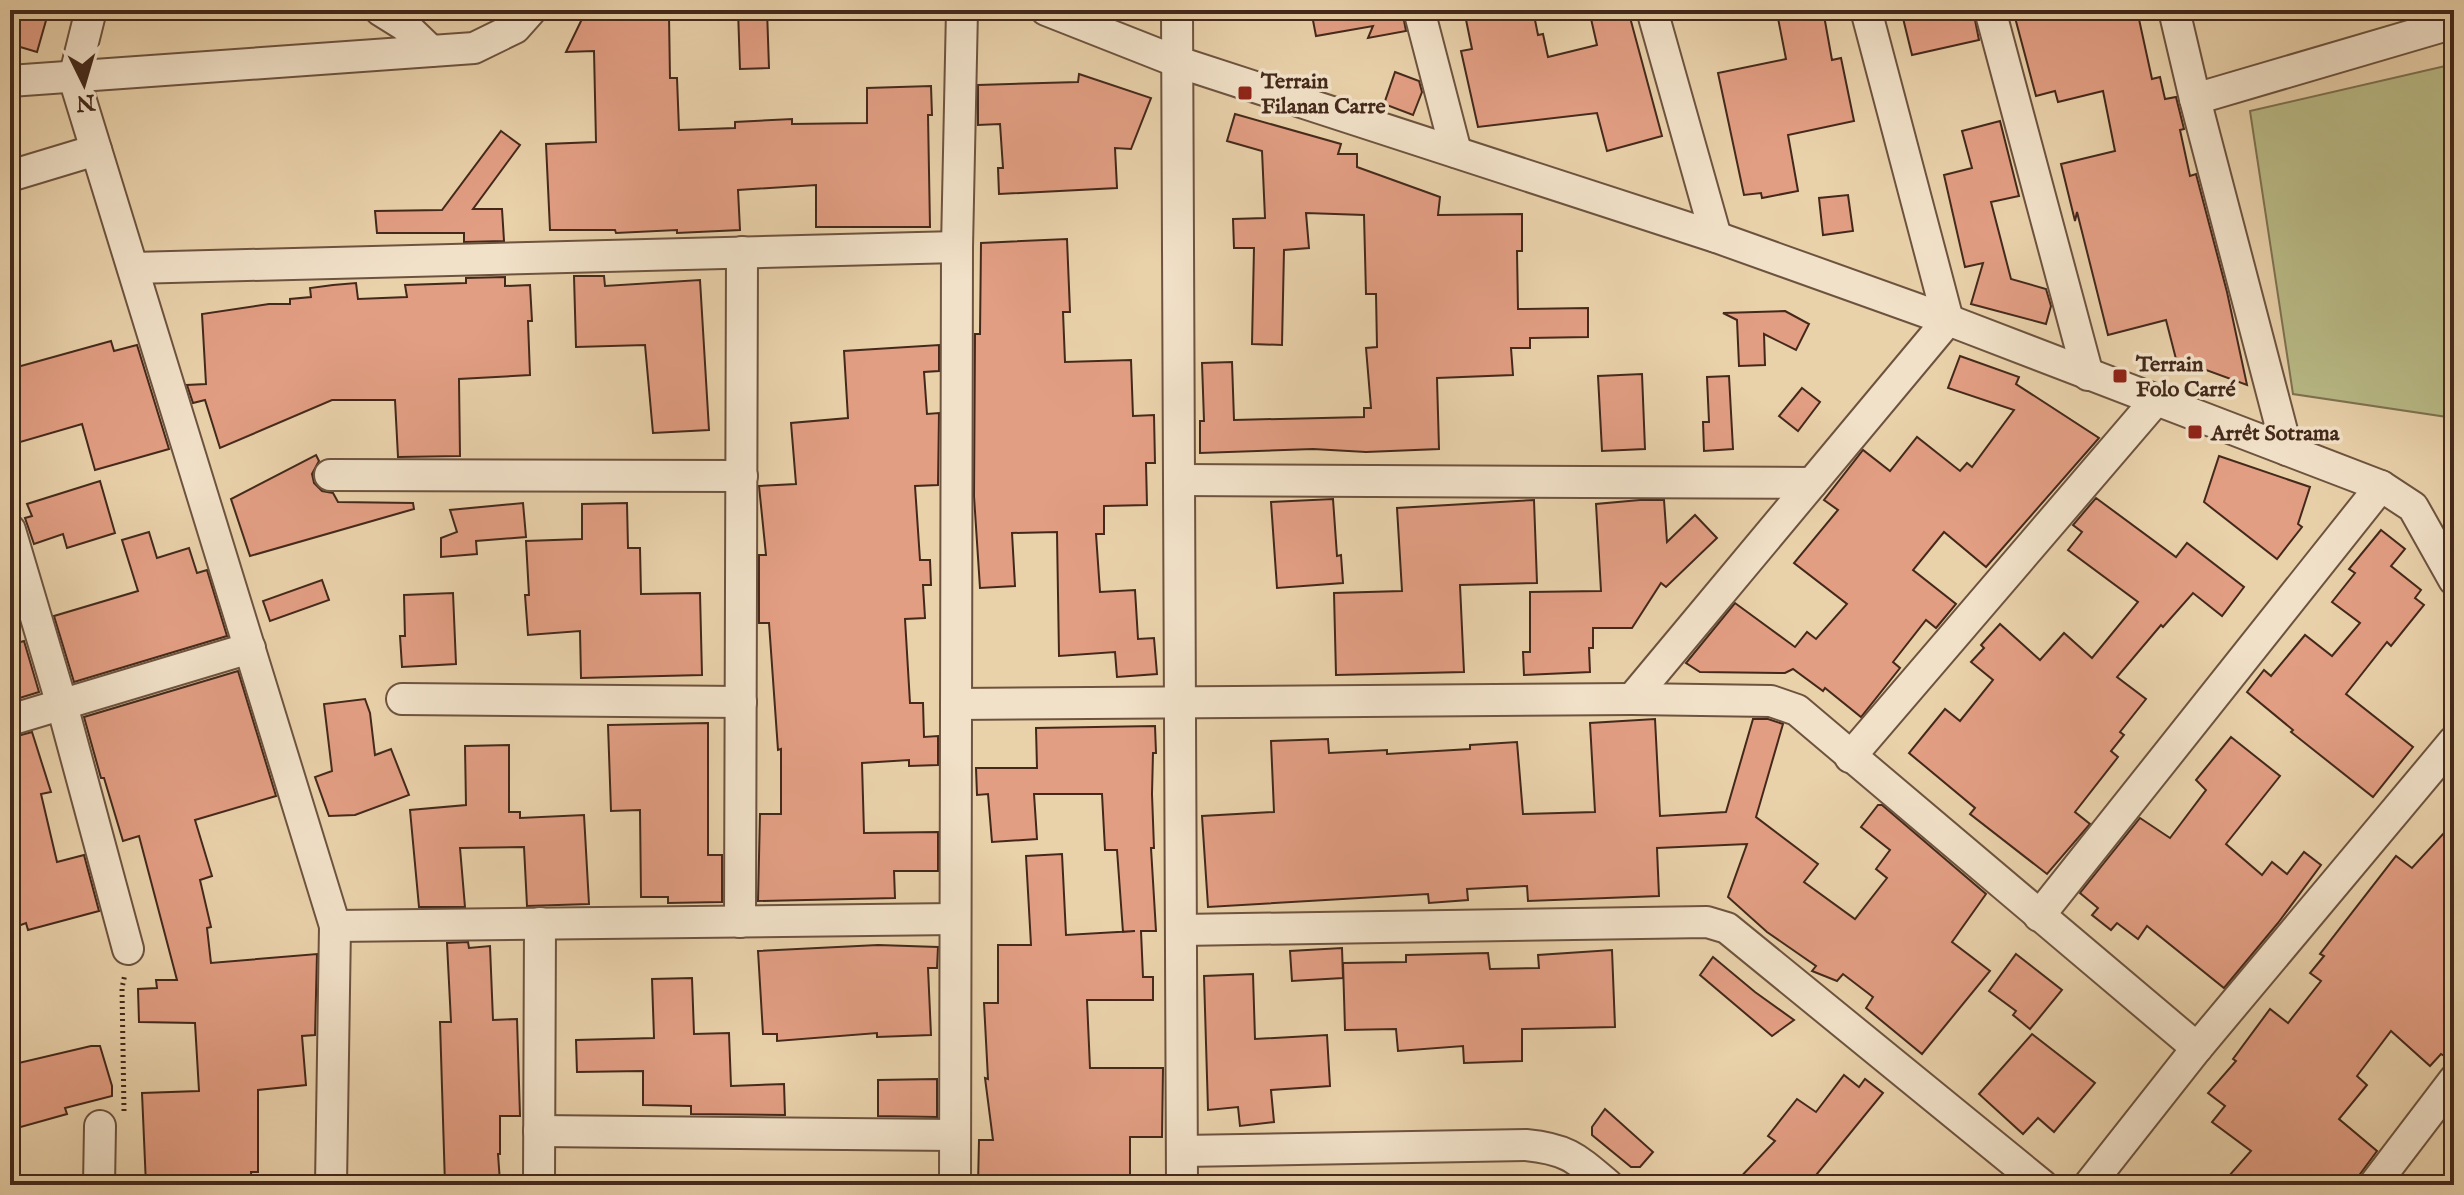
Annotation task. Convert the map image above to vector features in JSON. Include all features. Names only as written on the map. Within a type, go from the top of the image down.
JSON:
[{"type":"street","points":[[91,10],[74,78],[335,926],[331,1185]]},
{"type":"street","points":[[380,10],[404,25],[431,51]]},
{"type":"street","points":[[10,81],[474,48],[515,28],[531,10]]},
{"type":"street","points":[[955,1185],[957,247],[962,10]]},
{"type":"street","points":[[1046,10],[1178,62],[1716,237],[1948,320],[2381,486],[2413,507],[2454,580]]},
{"type":"street","points":[[1177,10],[1182,1185]]},
{"type":"street","points":[[1419,10],[1456,152]]},
{"type":"street","points":[[1652,10],[1716,237]]},
{"type":"street","points":[[1866,10],[1948,320]]},
{"type":"street","points":[[1990,10],[2088,375]]},
{"type":"street","points":[[2174,10],[2287,450]]},
{"type":"street","points":[[2195,99],[2454,23]]},
{"type":"street","points":[[10,176],[96,150]]},
{"type":"street","points":[[133,268],[957,247]]},
{"type":"street","points":[[740,922],[742,252]]},
{"type":"street","points":[[1632,699],[1948,320]]},
{"type":"street","points":[[1850,757],[2156,400]]},
{"type":"street","points":[[330,475],[742,476]]},
{"type":"street","points":[[1180,480],[1812,483]]},
{"type":"street","points":[[2039,916],[2381,486]]},
{"type":"street","points":[[10,530],[62,705],[128,949]]},
{"type":"street","points":[[10,720],[250,648]]},
{"type":"street","points":[[402,699],[741,702]]},
{"type":"street","points":[[956,704],[1632,699],[1771,701],[1797,710],[2197,1048]]},
{"type":"street","points":[[2089,1185],[2197,1048],[2454,741]]},
{"type":"street","points":[[335,926],[955,919]]},
{"type":"street","points":[[1181,930],[1707,922],[1727,928],[2042,1185]]},
{"type":"street","points":[[539,1185],[540,923]]},
{"type":"street","points":[[2374,1185],[2454,1080]]},
{"type":"street","points":[[99,1185],[100,1126]]},
{"type":"street","points":[[539,1131],[955,1135]]},
{"type":"street","points":[[1182,1151],[1526,1145],[1554,1148],[1578,1161],[1608,1185]]},
{"type":"path","points":[[100,1126],[124,1120],[122,988],[128,949]]},
{"type":"green space","points":[[2454,64],[2454,418],[2293,394],[2250,111]]},
{"type":"building","points":[[10,10],[49,10],[37,52],[10,44]]},
{"type":"building","points":[[738,10],[767,10],[769,68],[740,69]]},
{"type":"building","points":[[1311,10],[1402,10],[1406,31],[1368,38],[1373,26],[1316,36]]},
{"type":"building","points":[[1464,10],[1533,10],[1538,35],[1543,34],[1548,57],[1597,45],[1589,10],[1628,10],[1662,136],[1607,151],[1597,113],[1478,127],[1461,51],[1472,49]]},
{"type":"building","points":[[1823,10],[1832,60],[1841,58],[1854,121],[1788,135],[1798,191],[1762,198],[1761,193],[1744,195],[1718,73],[1786,59],[1777,13]]},
{"type":"building","points":[[1901,10],[1973,10],[1979,40],[1912,55]]},
{"type":"building","points":[[2013,10],[2137,10],[2152,79],[2160,77],[2165,99],[2176,97],[2190,176],[2196,174],[2227,292],[2247,385],[2176,359],[2166,320],[2108,335],[2077,212],[2075,221],[2061,164],[2115,151],[2103,91],[2058,102],[2055,91],[2036,96]]},
{"type":"building","points":[[669,16],[670,78],[677,78],[679,130],[735,128],[735,122],[792,119],[792,124],[867,123],[867,88],[931,86],[932,115],[928,115],[930,227],[816,227],[816,185],[738,190],[740,230],[616,233],[615,230],[550,230],[546,144],[596,142],[594,51],[566,52],[582,19]]},
{"type":"building","points":[[1395,72],[1419,81],[1422,92],[1413,115],[1384,104]]},
{"type":"building","points":[[1079,74],[1151,98],[1131,149],[1115,148],[1117,188],[999,194],[998,168],[1003,168],[1000,124],[978,125],[978,85],[1078,82]]},
{"type":"building","points":[[1235,114],[1341,144],[1338,154],[1357,154],[1357,167],[1440,197],[1438,215],[1522,214],[1522,251],[1517,251],[1518,309],[1588,308],[1588,337],[1530,338],[1530,348],[1511,348],[1513,375],[1437,378],[1439,449],[1200,453],[1200,421],[1204,421],[1202,363],[1232,362],[1234,420],[1364,417],[1364,408],[1371,408],[1366,348],[1377,347],[1376,294],[1366,294],[1364,215],[1306,213],[1309,248],[1284,250],[1282,345],[1252,344],[1254,248],[1234,248],[1233,219],[1265,218],[1262,151],[1227,141]]},
{"type":"building","points":[[2000,121],[2019,196],[1991,202],[2011,279],[2046,289],[2051,306],[2046,324],[1971,304],[1983,263],[1965,267],[1944,175],[1972,168],[1962,131]]},
{"type":"building","points":[[501,131],[520,145],[473,209],[502,209],[504,241],[464,242],[464,233],[377,233],[375,211],[442,210]]},
{"type":"building","points":[[1848,195],[1853,231],[1823,235],[1819,198]]},
{"type":"building","points":[[1067,239],[1070,312],[1063,312],[1065,362],[1131,360],[1133,416],[1154,415],[1155,463],[1146,463],[1147,505],[1104,506],[1104,534],[1096,534],[1100,592],[1135,590],[1138,639],[1154,638],[1157,674],[1117,677],[1115,652],[1059,656],[1057,532],[1012,533],[1015,586],[980,588],[974,496],[975,334],[980,334],[981,243]]},
{"type":"building","points":[[574,276],[604,276],[605,286],[700,280],[709,430],[653,433],[645,345],[576,347]]},
{"type":"building","points":[[505,277],[505,286],[530,285],[530,375],[459,379],[460,456],[398,457],[395,400],[332,400],[220,448],[205,400],[193,403],[187,385],[206,384],[202,314],[290,304],[290,299],[311,297],[310,288],[333,285],[356,283],[358,299],[407,297],[405,285],[466,283],[466,278]]},
{"type":"building","points":[[1785,311],[1809,324],[1796,350],[1764,334],[1765,365],[1739,366],[1737,320],[1723,313]]},
{"type":"building","points":[[111,341],[114,351],[137,345],[169,449],[95,470],[82,424],[10,445],[10,369]]},
{"type":"building","points":[[939,345],[939,371],[924,372],[927,414],[939,413],[938,485],[915,486],[920,560],[930,560],[931,585],[923,585],[925,618],[905,619],[910,703],[923,703],[924,737],[938,736],[938,765],[909,766],[909,760],[862,763],[864,833],[938,832],[938,871],[894,871],[895,898],[758,901],[760,814],[781,814],[781,749],[778,750],[769,623],[759,623],[759,555],[766,555],[759,486],[796,484],[791,423],[848,418],[844,351]]},
{"type":"building","points":[[1960,356],[2019,377],[2016,384],[2099,438],[1986,567],[1944,532],[1913,570],[1956,604],[1936,628],[1926,620],[1893,662],[1900,668],[1861,717],[1825,688],[1823,691],[1793,669],[1785,673],[1700,672],[1686,663],[1735,603],[1795,647],[1807,632],[1816,639],[1847,604],[1794,563],[1838,510],[1824,500],[1863,450],[1890,471],[1917,437],[1960,471],[1967,463],[1972,467],[2014,410],[1948,388]]},
{"type":"building","points":[[1642,374],[1645,449],[1602,451],[1598,376]]},
{"type":"building","points":[[1729,376],[1733,449],[1704,451],[1703,422],[1709,422],[1707,377]]},
{"type":"building","points":[[1802,388],[1820,402],[1798,431],[1779,416]]},
{"type":"building","points":[[316,455],[319,461],[312,474],[314,483],[322,491],[333,493],[338,502],[413,503],[414,509],[250,556],[231,499]]},
{"type":"building","points":[[2219,456],[2310,487],[2298,524],[2302,527],[2277,559],[2204,502]]},
{"type":"building","points":[[100,481],[115,533],[67,548],[63,534],[34,544],[25,518],[32,516],[27,504]]},
{"type":"building","points":[[2096,498],[2176,557],[2187,543],[2244,587],[2222,616],[2193,593],[2117,677],[2146,699],[2120,732],[2124,735],[2111,751],[2118,757],[2075,812],[2090,824],[2047,874],[1970,814],[1975,808],[1909,753],[1945,709],[1960,721],[1993,680],[1971,662],[2000,624],[2040,660],[2064,633],[2092,658],[2138,602],[2068,550],[2082,532],[2073,525]]},
{"type":"building","points":[[1333,499],[1337,556],[1341,555],[1343,583],[1277,588],[1271,502]]},
{"type":"building","points":[[1534,500],[1537,583],[1460,585],[1464,672],[1336,675],[1334,593],[1402,591],[1397,508]]},
{"type":"building","points":[[1664,500],[1667,542],[1695,515],[1717,538],[1666,587],[1661,583],[1632,628],[1593,628],[1593,648],[1589,648],[1590,672],[1524,675],[1523,652],[1530,652],[1530,592],[1601,591],[1596,504]]},
{"type":"building","points":[[523,503],[526,537],[476,541],[477,554],[441,557],[441,538],[457,532],[450,510]]},
{"type":"building","points":[[627,503],[628,548],[640,548],[641,594],[700,593],[702,675],[581,678],[580,631],[528,635],[526,541],[582,539],[582,504]]},
{"type":"building","points":[[2381,530],[2405,549],[2391,566],[2421,590],[2415,598],[2424,605],[2391,646],[2387,642],[2346,694],[2413,747],[2373,797],[2291,732],[2293,730],[2247,692],[2264,670],[2271,676],[2305,635],[2332,656],[2360,623],[2332,602],[2355,573],[2349,569]]},
{"type":"building","points":[[149,532],[157,558],[189,548],[197,573],[207,570],[227,636],[74,682],[54,616],[138,591],[122,540]]},
{"type":"building","points":[[322,580],[329,600],[270,621],[263,601]]},
{"type":"building","points":[[453,593],[456,664],[402,667],[400,636],[405,636],[404,595]]},
{"type":"building","points":[[24,641],[39,692],[10,701],[10,645]]},
{"type":"building","points":[[238,671],[276,796],[195,820],[212,876],[200,880],[211,927],[207,928],[211,963],[317,954],[315,1035],[302,1036],[306,1085],[258,1090],[258,1172],[251,1172],[252,1185],[146,1185],[142,1093],[199,1091],[195,1023],[139,1022],[138,989],[157,988],[156,980],[177,980],[139,836],[123,841],[84,717]]},
{"type":"building","points":[[365,699],[370,713],[375,755],[391,749],[409,795],[355,815],[329,816],[315,777],[332,771],[324,704]]},
{"type":"building","points":[[1655,719],[1660,816],[1726,812],[1753,719],[1768,719],[1783,724],[1756,817],[1818,864],[1804,882],[1855,919],[1887,878],[1876,869],[1890,850],[1861,827],[1878,805],[1882,805],[1986,894],[1952,942],[1990,971],[1922,1054],[1866,1008],[1873,997],[1843,974],[1837,981],[1812,971],[1816,966],[1767,932],[1728,897],[1747,844],[1657,848],[1659,896],[1528,901],[1527,886],[1467,889],[1468,900],[1429,903],[1428,894],[1208,907],[1202,816],[1274,812],[1271,741],[1328,739],[1329,753],[1387,750],[1387,754],[1470,749],[1470,745],[1517,742],[1523,814],[1595,812],[1590,723]]},
{"type":"building","points":[[708,723],[708,855],[722,855],[722,902],[668,903],[668,897],[641,897],[640,810],[611,811],[608,725]]},
{"type":"building","points":[[1155,726],[1152,794],[1154,848],[1151,848],[1156,931],[1141,931],[1143,977],[1153,977],[1153,1000],[1087,1000],[1090,1068],[1163,1068],[1162,1137],[1130,1137],[1130,1185],[978,1185],[979,1140],[993,1140],[985,1078],[988,1079],[984,1003],[998,1003],[998,945],[1031,945],[1026,856],[1062,854],[1066,935],[1123,932],[1117,850],[1105,850],[1102,794],[1034,794],[1037,839],[992,842],[988,794],[977,795],[976,768],[1037,768],[1036,728]]},
{"type":"building","points":[[32,732],[51,792],[41,794],[57,862],[84,855],[99,911],[28,930],[26,923],[10,929],[10,738]]},
{"type":"building","points":[[2231,737],[2280,776],[2226,844],[2262,875],[2272,862],[2287,874],[2304,852],[2321,865],[2224,988],[2147,926],[2138,939],[2117,923],[2111,930],[2092,915],[2098,908],[2080,893],[2140,818],[2170,838],[2206,790],[2196,780]]},
{"type":"building","points":[[509,745],[509,812],[520,812],[520,818],[584,815],[589,904],[527,906],[524,847],[460,848],[465,907],[419,907],[410,810],[466,805],[465,746]]},
{"type":"building","points":[[2454,822],[2454,1062],[2441,1054],[2430,1066],[2391,1031],[2357,1076],[2367,1085],[2339,1119],[2377,1151],[2352,1185],[2221,1185],[2251,1151],[2212,1122],[2225,1106],[2208,1093],[2236,1061],[2233,1059],[2270,1009],[2288,1023],[2321,981],[2310,973],[2324,956],[2320,954],[2396,856],[2412,868]]},
{"type":"building","points":[[468,942],[469,948],[490,946],[493,1020],[517,1019],[520,1116],[500,1116],[500,1182],[445,1185],[440,1022],[451,1022],[447,943]]},
{"type":"building","points":[[878,945],[938,947],[937,968],[928,968],[931,1035],[877,1037],[877,1033],[777,1041],[777,1034],[763,1034],[758,951]]},
{"type":"building","points":[[1342,948],[1343,978],[1292,981],[1290,951]]},
{"type":"building","points":[[1612,950],[1615,1027],[1522,1029],[1522,1061],[1464,1063],[1463,1046],[1398,1051],[1396,1029],[1345,1030],[1343,963],[1406,962],[1406,955],[1488,953],[1490,969],[1539,968],[1538,955]]},
{"type":"building","points":[[2016,954],[2062,990],[2030,1029],[2013,1015],[2016,1011],[1989,991]]},
{"type":"building","points":[[1713,957],[1794,1020],[1772,1036],[1700,975]]},
{"type":"building","points":[[1253,974],[1255,1039],[1327,1035],[1330,1086],[1271,1090],[1274,1122],[1240,1126],[1238,1107],[1208,1110],[1204,976]]},
{"type":"building","points":[[692,978],[694,1034],[729,1033],[731,1086],[784,1084],[785,1115],[691,1114],[691,1106],[643,1105],[643,1071],[577,1072],[576,1040],[654,1038],[652,979]]},
{"type":"building","points":[[2032,1034],[2095,1083],[2054,1132],[2038,1118],[2023,1134],[1979,1094]]},
{"type":"building","points":[[100,1046],[112,1096],[65,1108],[67,1114],[10,1130],[10,1065]]},
{"type":"building","points":[[1844,1075],[1859,1087],[1865,1079],[1883,1093],[1808,1185],[1733,1185],[1775,1141],[1768,1136],[1797,1099],[1816,1112]]},
{"type":"building","points":[[937,1079],[937,1117],[878,1116],[878,1080]]},
{"type":"building","points":[[1605,1109],[1653,1152],[1640,1167],[1631,1167],[1592,1135],[1592,1127]]},
{"type":"place","name":"Terrain Filanan Carre","points":[[1245,93]]},
{"type":"place","name":"Terrain Folo Carré","points":[[2120,376]]},
{"type":"place","name":"Arrêt Sotrama","points":[[2195,432]]}]
